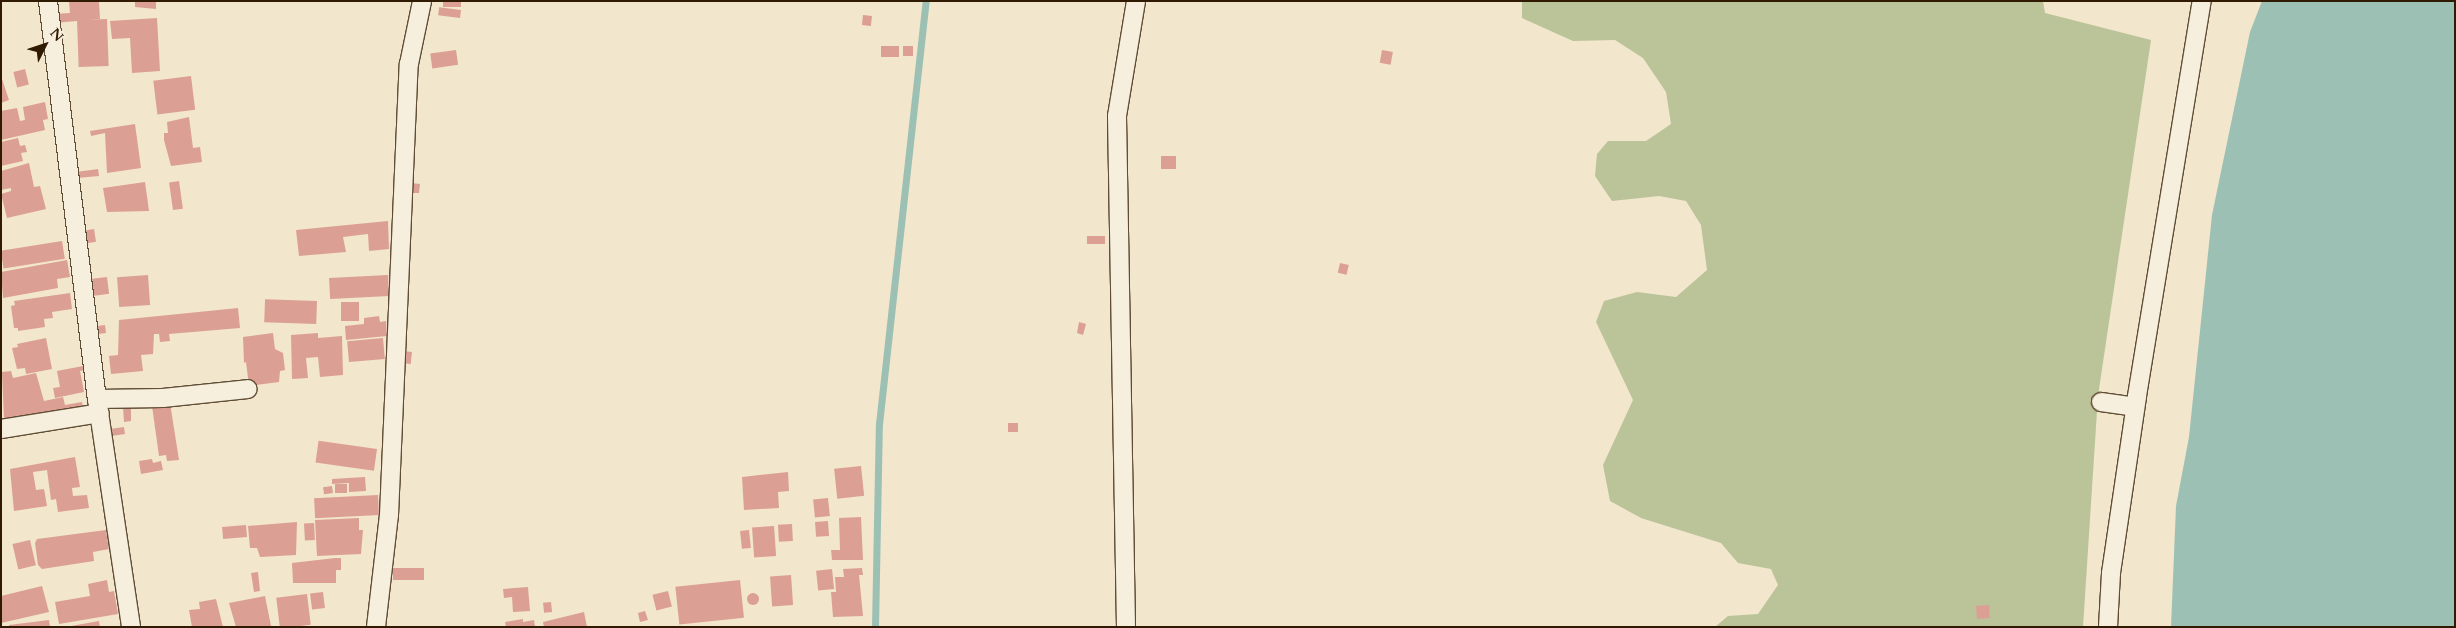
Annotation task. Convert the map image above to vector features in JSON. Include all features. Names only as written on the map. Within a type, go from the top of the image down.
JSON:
[{"type":"street","points":[[48,1],[99,406],[130,627]]},
{"type":"street","points":[[376,627],[388,515],[409,64],[422,1]]},
{"type":"street","points":[[1126,627],[1117,116],[1136,1]]},
{"type":"street","points":[[2108,627],[2111,573],[2135,407],[2202,1]]},
{"type":"street","points":[[1,429],[99,406],[248,389]]},
{"type":"street","points":[[2101,402],[2135,407]]},
{"type":"green space","points":[[1522,1],[2043,1],[2045,13],[2151,40],[2098,396],[2083,627],[1715,627],[1728,616],[1758,614],[1778,585],[1771,569],[1738,563],[1721,543],[1641,518],[1610,501],[1603,465],[1633,400],[1596,322],[1604,301],[1637,292],[1676,297],[1707,270],[1701,225],[1686,201],[1659,196],[1612,201],[1595,176],[1597,154],[1608,141],[1646,141],[1671,124],[1666,92],[1643,58],[1615,40],[1573,41],[1522,18]]},
{"type":"water","points":[[2262,1],[2455,1],[2455,627],[2171,627],[2176,506],[2189,437],[2212,215],[2250,32]]},
{"type":"building","points":[[69,1],[99,2],[100,19],[54,23],[54,14],[70,13]]},
{"type":"building","points":[[135,1],[156,1],[156,9],[135,7]]},
{"type":"building","points":[[443,1],[461,1],[461,7],[443,7]]},
{"type":"building","points":[[439,7],[461,10],[460,18],[438,15]]},
{"type":"building","points":[[863,15],[872,16],[871,26],[862,25]]},
{"type":"building","points":[[157,18],[160,71],[132,73],[130,38],[112,39],[110,21]]},
{"type":"building","points":[[107,19],[109,66],[79,67],[77,20]]},
{"type":"building","points":[[881,46],[899,46],[899,57],[881,57]]},
{"type":"building","points":[[903,46],[913,46],[913,56],[903,56]]},
{"type":"building","points":[[456,50],[458,65],[432,68],[430,54]]},
{"type":"building","points":[[1382,50],[1393,52],[1391,65],[1380,63]]},
{"type":"building","points":[[25,69],[29,85],[17,87],[13,72]]},
{"type":"building","points":[[1,76],[9,100],[1,103]]},
{"type":"building","points":[[191,76],[195,110],[157,114],[153,81]]},
{"type":"building","points":[[45,102],[48,119],[43,120],[45,130],[1,140],[1,111],[17,108],[20,121],[25,120],[23,107]]},
{"type":"building","points":[[189,117],[193,148],[200,147],[202,162],[171,166],[164,140],[164,133],[168,133],[167,122]]},
{"type":"building","points":[[135,124],[141,168],[107,173],[105,133],[91,136],[90,131]]},
{"type":"building","points":[[18,138],[20,146],[25,145],[27,152],[21,153],[23,161],[1,166],[1,142]]},
{"type":"building","points":[[1161,156],[1176,156],[1176,169],[1161,169]]},
{"type":"building","points":[[29,163],[34,187],[40,186],[46,209],[7,218],[1,194],[11,191],[11,188],[1,190],[1,171]]},
{"type":"building","points":[[98,169],[99,176],[77,178],[76,172]]},
{"type":"building","points":[[179,181],[183,209],[173,210],[169,182]]},
{"type":"building","points":[[145,182],[149,211],[107,212],[103,188]]},
{"type":"building","points":[[411,183],[420,184],[419,193],[411,193]]},
{"type":"building","points":[[388,221],[389,249],[369,251],[368,234],[343,237],[346,252],[299,256],[296,230]]},
{"type":"building","points":[[94,229],[96,242],[84,244],[82,231]]},
{"type":"building","points":[[1087,236],[1105,236],[1105,244],[1087,244]]},
{"type":"building","points":[[62,241],[65,259],[4,268],[1,251]]},
{"type":"building","points":[[67,260],[70,277],[57,279],[58,288],[3,298],[1,272]]},
{"type":"building","points":[[1340,263],[1349,265],[1347,275],[1338,273]]},
{"type":"building","points":[[148,275],[150,305],[119,307],[117,277]]},
{"type":"building","points":[[388,275],[389,296],[330,299],[329,278]]},
{"type":"building","points":[[107,277],[109,294],[94,296],[92,279]]},
{"type":"building","points":[[70,293],[72,309],[52,312],[53,318],[44,319],[45,327],[18,331],[18,328],[14,328],[11,306],[15,305],[14,301]]},
{"type":"building","points":[[265,299],[317,301],[316,324],[264,322]]},
{"type":"building","points":[[341,302],[359,302],[359,321],[341,321]]},
{"type":"building","points":[[238,308],[240,328],[169,334],[170,341],[160,342],[159,334],[154,334],[153,354],[141,355],[143,371],[111,374],[109,356],[118,355],[119,320]]},
{"type":"building","points":[[379,316],[380,322],[386,321],[387,336],[346,340],[345,326],[364,324],[364,318]]},
{"type":"building","points":[[1079,322],[1086,324],[1083,335],[1077,333]]},
{"type":"building","points":[[105,325],[106,333],[98,334],[97,326]]},
{"type":"building","points":[[273,333],[275,349],[283,353],[285,370],[280,371],[279,382],[249,386],[246,362],[244,363],[243,337]]},
{"type":"building","points":[[318,333],[318,338],[342,336],[343,375],[320,377],[318,357],[306,358],[308,378],[292,379],[291,335]]},
{"type":"building","points":[[46,338],[52,369],[26,374],[25,368],[17,369],[12,348],[18,347],[17,344]]},
{"type":"building","points":[[383,338],[385,359],[349,362],[347,341]]},
{"type":"building","points":[[403,351],[412,352],[411,364],[402,363]]},
{"type":"building","points":[[83,366],[84,370],[80,371],[84,392],[55,398],[53,388],[60,387],[57,371]]},
{"type":"building","points":[[11,371],[13,378],[36,373],[44,401],[63,397],[65,405],[82,402],[83,408],[11,422],[11,418],[4,419],[2,372]]},
{"type":"building","points":[[170,403],[179,460],[167,461],[166,455],[159,456],[152,406]]},
{"type":"building","points":[[131,405],[131,421],[124,422],[123,406]]},
{"type":"building","points":[[1008,423],[1018,423],[1018,432],[1008,432]]},
{"type":"building","points":[[124,427],[125,434],[111,436],[110,429]]},
{"type":"building","points":[[319,441],[377,449],[374,471],[316,463]]},
{"type":"building","points":[[75,457],[80,487],[72,488],[73,496],[87,495],[89,508],[58,512],[56,499],[51,500],[47,470],[33,472],[36,490],[44,489],[47,506],[14,511],[10,469]]},
{"type":"building","points":[[152,459],[153,463],[161,461],[163,470],[141,474],[139,461]]},
{"type":"building","points":[[861,466],[864,496],[837,499],[834,469]]},
{"type":"building","points":[[788,472],[789,491],[778,492],[779,508],[744,510],[742,477]]},
{"type":"building","points":[[365,477],[366,491],[349,492],[349,483],[332,484],[332,479]]},
{"type":"building","points":[[335,484],[347,484],[347,493],[335,493]]},
{"type":"building","points":[[332,486],[333,493],[324,494],[323,487]]},
{"type":"building","points":[[378,495],[379,515],[315,518],[314,498]]},
{"type":"building","points":[[828,498],[830,516],[815,517],[813,500]]},
{"type":"building","points":[[861,517],[863,560],[832,560],[831,550],[840,550],[839,518]]},
{"type":"building","points":[[359,518],[359,530],[363,530],[361,554],[317,556],[315,520]]},
{"type":"building","points":[[828,521],[829,536],[816,537],[815,522]]},
{"type":"building","points":[[297,522],[296,555],[260,557],[257,548],[250,548],[248,526]]},
{"type":"building","points":[[314,523],[315,540],[305,541],[304,524]]},
{"type":"building","points":[[792,524],[793,541],[779,542],[778,525]]},
{"type":"building","points":[[246,525],[247,537],[223,539],[222,527]]},
{"type":"building","points":[[774,526],[776,556],[754,557],[752,528]]},
{"type":"building","points":[[106,530],[109,549],[93,552],[94,561],[42,569],[38,565],[35,543],[37,539]]},
{"type":"building","points":[[749,530],[751,548],[742,549],[740,531]]},
{"type":"building","points":[[30,540],[36,565],[18,569],[12,544]]},
{"type":"building","points":[[341,558],[341,570],[336,570],[336,583],[293,583],[292,563]]},
{"type":"building","points":[[393,568],[424,568],[424,580],[393,580]]},
{"type":"building","points":[[862,568],[863,575],[859,575],[863,616],[833,617],[831,592],[836,592],[835,577],[844,577],[843,569]]},
{"type":"building","points":[[832,569],[834,589],[818,591],[816,571]]},
{"type":"building","points":[[258,572],[260,591],[254,592],[251,573]]},
{"type":"building","points":[[791,575],[793,605],[772,606],[770,576]]},
{"type":"building","points":[[107,580],[109,592],[114,591],[118,614],[59,624],[55,602],[90,596],[88,584]]},
{"type":"building","points":[[740,580],[744,618],[679,625],[675,587]]},
{"type":"building","points":[[42,586],[49,612],[1,623],[1,596]]},
{"type":"building","points":[[528,587],[530,611],[513,612],[512,597],[504,598],[503,589]]},
{"type":"building","points":[[668,591],[672,607],[656,610],[652,595]]},
{"type":"building","points":[[323,592],[325,608],[312,609],[310,594]]},
{"type":"building","points":[[751,593],[755,593],[759,599],[755,605],[751,605],[747,601],[747,597]]},
{"type":"building","points":[[307,594],[311,625],[280,627],[276,598]]},
{"type":"building","points":[[265,596],[271,626],[236,627],[229,603]]},
{"type":"building","points":[[216,599],[223,627],[192,627],[189,610],[200,609],[199,602]]},
{"type":"building","points":[[551,602],[552,612],[544,613],[543,603]]},
{"type":"building","points":[[1989,605],[1990,618],[1977,619],[1976,606]]},
{"type":"building","points":[[645,611],[648,620],[640,622],[638,613]]},
{"type":"building","points":[[584,612],[587,627],[544,627],[543,622]]},
{"type":"building","points":[[523,619],[523,622],[534,620],[535,627],[506,627],[505,622]]},
{"type":"building","points":[[49,620],[50,627],[9,627],[9,625]]},
{"type":"building","points":[[99,621],[100,627],[71,627],[71,626]]},
{"type":"waterway","points":[[875,627],[879,424],[926,1]]}]
